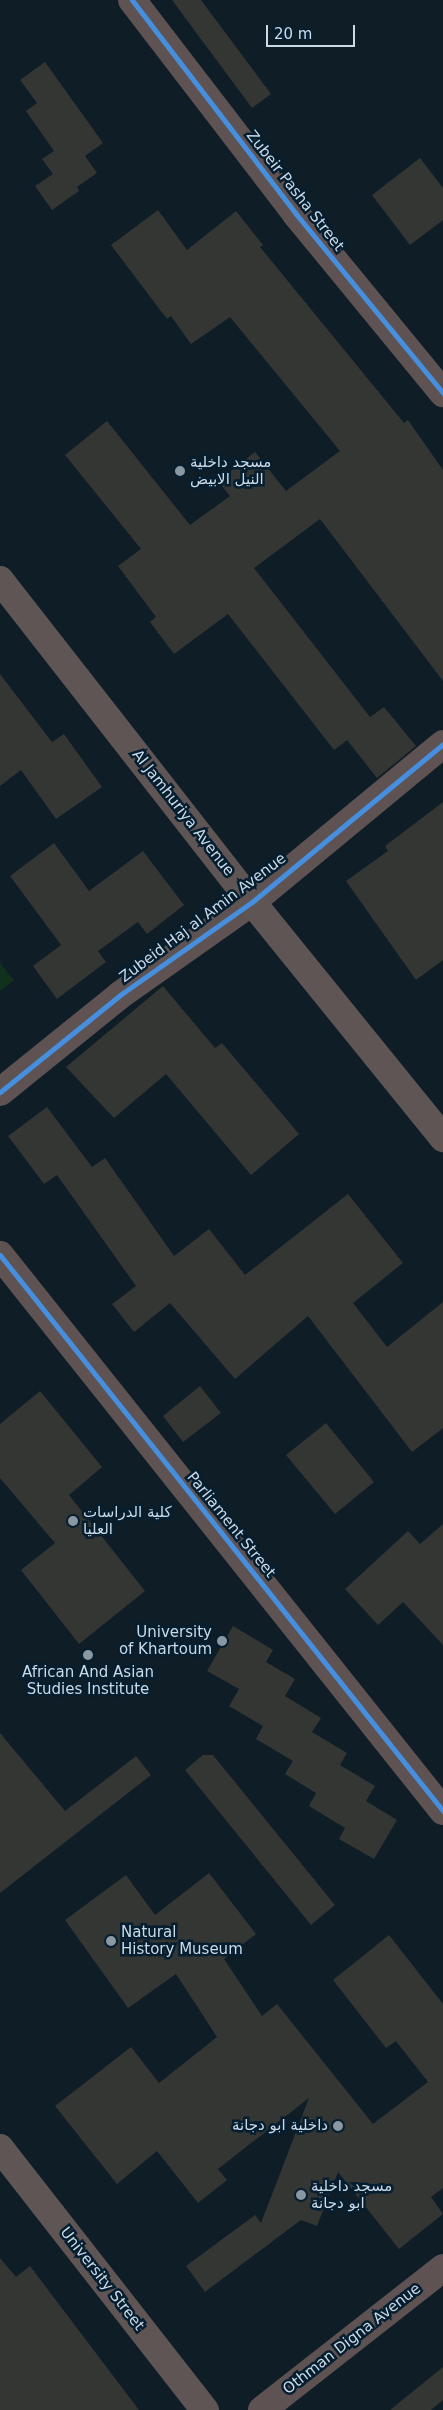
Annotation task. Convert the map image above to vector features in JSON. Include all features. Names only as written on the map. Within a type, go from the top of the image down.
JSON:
[{"type":"main road","name":"Al Jamhuriya Avenue","points":[[0,580],[252,902],[443,1138]]},
{"type":"main road","name":"University Street","points":[[0,2148],[205,2410]]},
{"type":"street","name":"Zubeir Pasha Street","points":[[132,0],[296,214],[443,393]]},
{"type":"street","name":"Zubeid Haj al Amin Avenue","points":[[0,1092],[120,996],[252,902],[443,744]]},
{"type":"street","name":"Parliament Street","points":[[0,1255],[443,1811]]},
{"type":"street","name":"Othman Digna Avenue","points":[[262,2410],[443,2268]]},
{"type":"green space","points":[[0,963],[14,980],[0,991]]},
{"type":"building","points":[[172,0],[201,0],[271,94],[252,108]]},
{"type":"building","points":[[45,62],[103,143],[85,156],[97,173],[77,187],[79,191],[52,210],[35,186],[53,174],[42,159],[54,151],[26,111],[37,103],[20,80]]},
{"type":"building","points":[[420,158],[443,188],[443,220],[410,245],[372,195]]},
{"type":"building","points":[[158,210],[187,250],[236,211],[263,245],[260,247],[404,423],[408,420],[443,470],[443,681],[320,519],[254,568],[370,717],[384,707],[416,746],[377,778],[347,740],[334,750],[228,614],[174,654],[150,622],[156,617],[118,566],[141,549],[65,455],[107,421],[190,525],[230,496],[218,481],[255,452],[286,491],[340,451],[230,317],[191,344],[171,316],[167,319],[111,245]]},
{"type":"building","points":[[0,674],[52,742],[64,734],[102,787],[56,819],[21,770],[0,786]]},
{"type":"building","points":[[443,802],[443,960],[416,980],[346,881],[388,851],[385,846]]},
{"type":"building","points":[[54,843],[89,891],[143,851],[184,905],[147,934],[138,922],[98,951],[106,962],[57,999],[33,966],[61,945],[10,876]]},
{"type":"building","points":[[163,986],[215,1048],[222,1043],[299,1134],[251,1175],[166,1074],[114,1118],[66,1067]]},
{"type":"building","points":[[47,1107],[92,1167],[105,1158],[174,1256],[209,1229],[245,1275],[348,1194],[403,1263],[353,1303],[387,1347],[443,1302],[443,1428],[412,1452],[308,1316],[235,1379],[170,1303],[134,1332],[112,1304],[136,1286],[57,1175],[44,1184],[8,1136]]},
{"type":"building","points":[[200,1386],[221,1413],[183,1442],[163,1416]]},
{"type":"building","points":[[40,1391],[102,1467],[69,1495],[145,1591],[79,1644],[21,1570],[55,1543],[0,1478],[0,1424]]},
{"type":"building","points":[[326,1423],[374,1482],[335,1514],[286,1455]]},
{"type":"building","points":[[443,1524],[443,1645],[403,1602],[378,1625],[345,1589],[408,1531],[420,1544]]},
{"type":"building","points":[[233,1626],[273,1650],[266,1662],[295,1679],[285,1696],[321,1718],[312,1732],[347,1753],[340,1765],[375,1786],[366,1801],[397,1820],[374,1859],[339,1839],[345,1828],[309,1806],[316,1793],[285,1774],[293,1761],[256,1739],[263,1726],[229,1706],[239,1689],[207,1671]]},
{"type":"building","points":[[0,1733],[65,1811],[136,1756],[151,1775],[0,1893]]},
{"type":"building","points":[[203,1755],[213,1755],[335,1905],[311,1925],[185,1770]]},
{"type":"building","points":[[209,1873],[256,1934],[224,1959],[262,2016],[277,2004],[373,2124],[428,2082],[396,2041],[386,2048],[333,1980],[389,1935],[443,2004],[443,2188],[431,2197],[443,2214],[399,2249],[338,2172],[317,2226],[301,2220],[205,2292],[186,2266],[255,2215],[261,2223],[309,2098],[218,2169],[227,2180],[198,2203],[157,2151],[117,2184],[55,2106],[131,2047],[159,2083],[217,2037],[176,1974],[128,2008],[65,1920],[126,1875],[155,1915]]},
{"type":"building","points":[[0,2258],[16,2277],[30,2266],[139,2410],[0,2410]]},
{"type":"building","points":[[443,2367],[443,2400],[431,2410],[390,2410]]},
{"type":"cycle path","points":[[132,0],[296,214],[443,393]]},
{"type":"cycle path","points":[[0,1092],[120,995],[252,902],[443,744]]},
{"type":"cycle path","points":[[0,1255],[443,1811]]},
{"type":"place","name":"مسجد داخلية النيل الابيض","points":[[180,471]]},
{"type":"place","name":"كلية الدراسات العليا","points":[[73,1521]]},
{"type":"place","name":"University of Khartoum","points":[[222,1641]]},
{"type":"place","name":"African And Asian Studies Institute","points":[[88,1655]]},
{"type":"place","name":"Natural History Museum","points":[[111,1941]]},
{"type":"place","name":"داخلية ابو دجانة","points":[[338,2126]]},
{"type":"place","name":"مسجد داخلية ابو دجانة","points":[[301,2195]]}]
